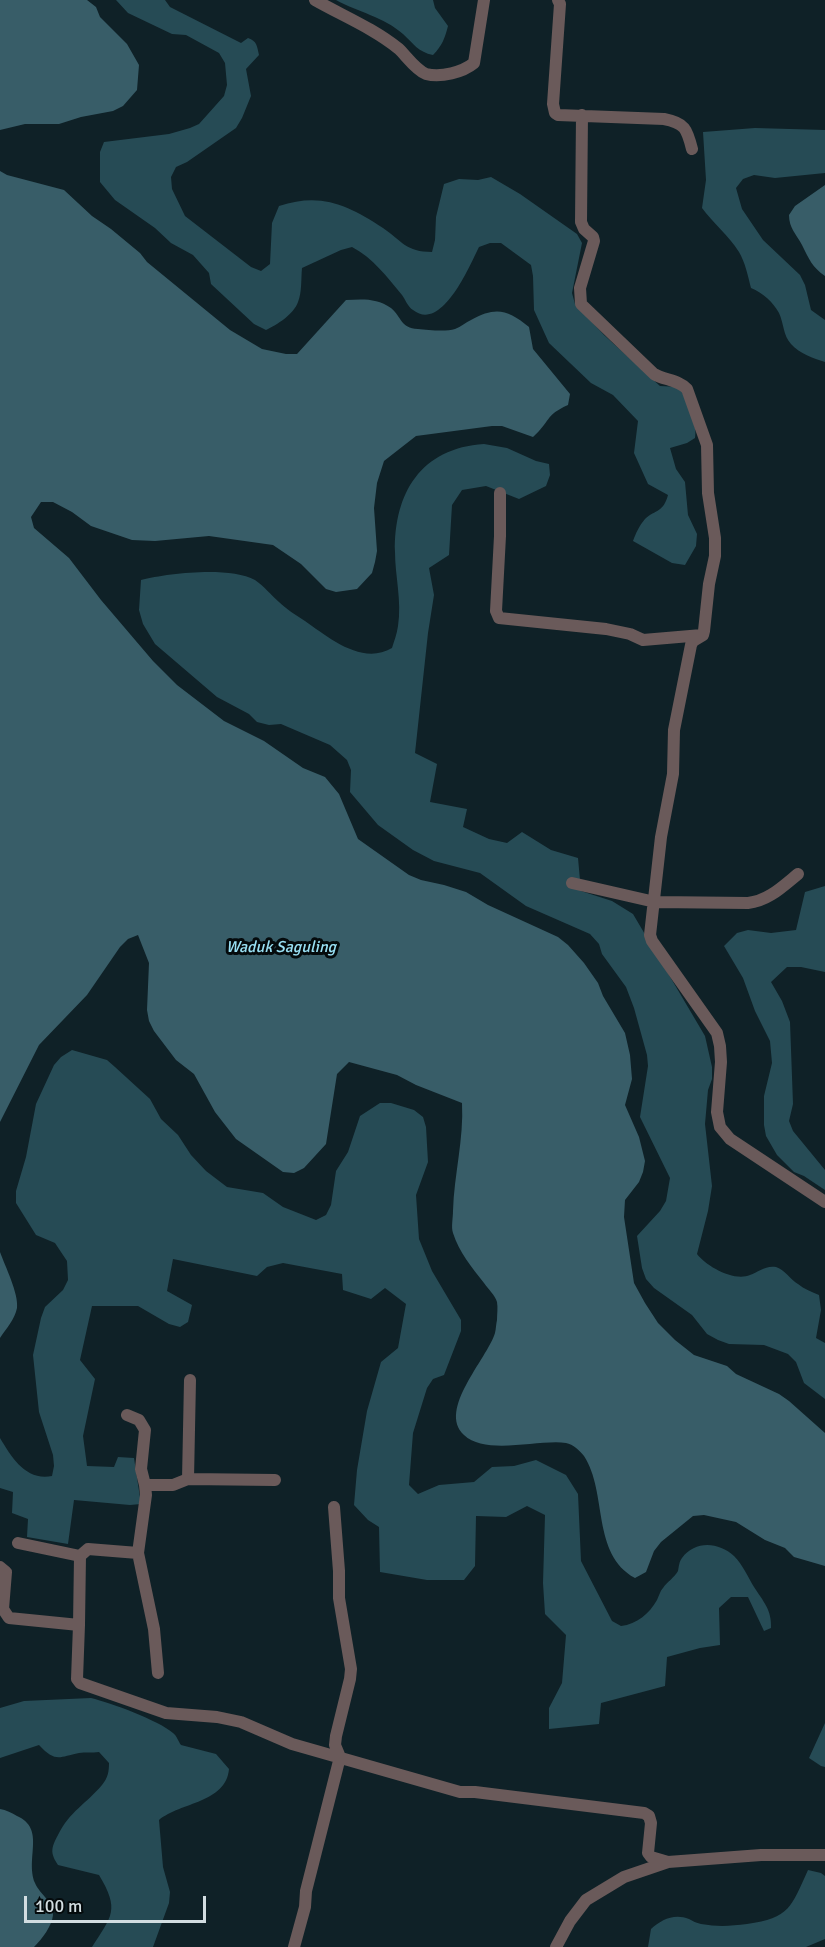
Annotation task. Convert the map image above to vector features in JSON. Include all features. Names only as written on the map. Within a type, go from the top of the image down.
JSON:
[{"type":"street","points":[[315,0],[375,32],[393,44],[421,71],[434,75],[464,70],[474,63],[484,0]]},
{"type":"street","points":[[558,0],[560,4],[553,110],[555,113],[676,121],[688,132],[692,149]]},
{"type":"street","points":[[582,115],[581,222],[594,241],[580,288],[581,304],[654,374],[661,379],[684,385],[687,388],[707,445],[708,494],[716,549],[703,635]]},
{"type":"street","points":[[500,493],[496,611],[499,618],[606,629],[630,634],[643,640],[703,635]]},
{"type":"street","points":[[703,635],[693,640],[691,645],[674,730],[673,774],[661,837],[655,902],[649,930],[652,942],[717,1033],[721,1062],[717,1112],[720,1127],[730,1139],[825,1202]]},
{"type":"street","points":[[572,883],[655,902],[759,902],[768,898],[798,874]]},
{"type":"street","points":[[188,1479],[190,1380]]},
{"type":"street","points":[[127,1415],[139,1420],[145,1430],[141,1469],[146,1496],[138,1553],[154,1629],[158,1673]]},
{"type":"street","points":[[145,1485],[173,1485],[188,1479],[275,1480]]},
{"type":"street","points":[[294,1947],[340,1757],[335,1744],[336,1736],[343,1713],[351,1669],[339,1598],[334,1507]]},
{"type":"street","points":[[18,1544],[80,1556]]},
{"type":"street","points":[[138,1553],[88,1549],[80,1556],[77,1679],[80,1683],[166,1713],[217,1717],[241,1722],[292,1744],[460,1792],[644,1813],[649,1816],[651,1823],[648,1853],[651,1857],[668,1862]]},
{"type":"street","points":[[0,1567],[6,1572],[3,1609],[9,1618],[79,1625]]},
{"type":"street","points":[[556,1947],[570,1921],[586,1900],[624,1877],[668,1862],[761,1855],[825,1855]]},
{"type":"shaded area","points":[[116,0],[165,0],[170,7],[241,43],[248,38],[256,44],[259,55],[246,69],[251,96],[236,128],[187,162],[176,167],[171,177],[172,189],[185,216],[251,267],[261,271],[270,264],[272,223],[279,206],[308,200],[346,207],[383,228],[410,248],[432,252],[436,217],[444,184],[459,179],[478,180],[491,177],[520,194],[577,234],[582,243],[572,293],[575,304],[604,335],[660,386],[680,387],[693,419],[695,438],[670,448],[676,469],[685,482],[688,515],[697,534],[696,546],[685,565],[672,563],[633,541],[643,522],[661,508],[668,495],[648,484],[634,453],[638,421],[613,395],[591,383],[549,343],[534,310],[531,265],[501,243],[490,243],[479,247],[454,294],[434,312],[424,315],[411,309],[402,295],[367,257],[352,247],[341,250],[302,268],[300,294],[296,306],[285,319],[266,330],[254,324],[211,284],[209,273],[193,255],[171,243],[155,228],[115,200],[100,182],[100,152],[104,142],[169,134],[199,124],[224,96],[227,85],[225,63],[219,53],[186,35],[172,34],[128,13]]},
{"type":"shaded area","points":[[336,0],[433,0],[435,8],[448,26],[439,48],[433,55],[428,54],[388,23]]},
{"type":"shaded area","points":[[755,128],[825,130],[825,173],[775,178],[754,175],[743,179],[736,188],[742,209],[763,240],[800,275],[811,310],[825,320],[825,362],[803,353],[791,344],[786,337],[777,309],[764,295],[751,288],[739,252],[702,208],[706,180],[703,132]]},
{"type":"shaded area","points":[[484,444],[507,448],[536,461],[549,464],[550,475],[546,486],[519,499],[486,486],[462,490],[452,505],[449,555],[429,568],[434,595],[415,753],[437,764],[430,802],[467,809],[463,827],[489,839],[507,843],[522,832],[551,850],[578,858],[581,891],[612,901],[633,914],[705,1036],[712,1067],[705,1124],[712,1186],[697,1254],[714,1268],[729,1275],[743,1277],[765,1268],[776,1267],[800,1286],[819,1295],[821,1310],[816,1338],[825,1343],[825,1399],[804,1383],[796,1362],[788,1354],[764,1345],[729,1344],[718,1340],[707,1334],[692,1315],[654,1288],[646,1279],[637,1236],[666,1201],[670,1178],[640,1117],[648,1066],[634,1008],[626,987],[602,954],[599,944],[590,934],[526,906],[480,873],[434,861],[413,850],[378,825],[350,792],[351,770],[347,760],[330,745],[281,724],[269,725],[257,722],[249,714],[217,697],[155,644],[143,624],[139,610],[141,580],[182,573],[230,573],[255,580],[288,610],[346,647],[369,654],[381,653],[392,648],[399,617],[395,561],[396,531],[406,493],[428,464],[443,454],[462,447]]},
{"type":"shaded area","points":[[825,886],[825,972],[801,967],[787,967],[771,982],[790,1022],[793,1104],[789,1121],[793,1131],[825,1170],[825,1190],[794,1172],[777,1155],[766,1136],[764,1096],[772,1063],[770,1041],[755,1011],[743,978],[724,946],[737,933],[748,930],[771,933],[796,930],[805,892]]},
{"type":"shaded area","points":[[72,1050],[107,1060],[115,1067],[150,1099],[161,1119],[178,1135],[191,1155],[206,1171],[227,1187],[263,1193],[283,1207],[316,1220],[326,1215],[331,1205],[336,1171],[348,1152],[360,1116],[380,1103],[391,1103],[414,1110],[423,1117],[426,1127],[428,1162],[416,1195],[419,1239],[432,1271],[461,1320],[461,1331],[444,1375],[433,1379],[427,1388],[413,1433],[409,1485],[418,1494],[439,1485],[474,1482],[492,1467],[514,1466],[536,1460],[566,1475],[578,1494],[581,1561],[612,1621],[621,1626],[642,1618],[678,1571],[682,1558],[687,1552],[707,1545],[728,1551],[740,1563],[766,1606],[771,1628],[764,1631],[748,1597],[731,1597],[719,1608],[720,1645],[667,1657],[665,1686],[601,1703],[599,1724],[549,1729],[549,1708],[562,1683],[566,1635],[545,1614],[543,1583],[545,1515],[527,1506],[506,1517],[476,1516],[475,1566],[464,1580],[427,1580],[380,1572],[379,1527],[368,1520],[354,1505],[357,1470],[367,1411],[381,1362],[398,1348],[406,1304],[385,1288],[371,1299],[343,1290],[342,1274],[283,1263],[267,1267],[257,1276],[173,1259],[167,1291],[192,1305],[188,1322],[180,1327],[169,1324],[138,1306],[92,1306],[80,1360],[95,1379],[83,1436],[87,1466],[114,1467],[118,1457],[134,1458],[141,1504],[74,1500],[68,1544],[27,1537],[28,1519],[12,1513],[13,1492],[0,1488],[0,1438],[15,1460],[27,1471],[43,1477],[52,1476],[53,1455],[39,1412],[33,1355],[45,1307],[63,1290],[68,1280],[67,1261],[55,1243],[36,1235],[16,1203],[16,1191],[26,1157],[36,1104],[54,1065]]},
{"type":"shaded area","points":[[91,1698],[157,1723],[174,1734],[181,1745],[216,1754],[229,1769],[220,1789],[159,1820],[163,1867],[170,1892],[169,1903],[153,1947],[92,1947],[109,1920],[111,1912],[110,1897],[106,1887],[99,1875],[58,1865],[53,1854],[53,1847],[63,1827],[104,1782],[108,1774],[109,1763],[99,1752],[58,1757],[39,1745],[0,1758],[0,1708],[24,1701]]},
{"type":"shaded area","points":[[825,1723],[825,1767],[809,1758]]},
{"type":"shaded area","points":[[808,1870],[825,1876],[825,1939],[806,1947],[648,1947],[651,1929],[663,1920],[673,1917],[683,1917],[699,1924],[730,1926],[761,1921],[781,1914],[793,1902]]},
{"type":"water","points":[[0,0],[87,0],[96,7],[100,17],[127,44],[139,65],[137,90],[123,106],[113,111],[59,124],[25,124],[0,130]]},
{"type":"water","name":"Waduk Saguling","points":[[0,171],[7,175],[64,190],[92,216],[111,229],[140,253],[147,262],[230,330],[262,349],[297,354],[346,300],[364,299],[380,302],[395,311],[408,327],[432,330],[455,329],[488,313],[502,312],[515,317],[529,327],[533,349],[570,394],[568,405],[551,416],[533,437],[502,426],[416,436],[384,461],[377,483],[374,508],[377,551],[375,562],[372,573],[357,589],[336,592],[326,589],[301,564],[273,545],[209,536],[155,541],[132,540],[91,526],[53,502],[41,502],[31,517],[34,528],[69,558],[101,600],[153,661],[177,685],[224,721],[264,741],[303,768],[325,777],[339,794],[358,839],[409,875],[466,892],[488,905],[558,937],[584,963],[598,983],[625,1033],[630,1055],[632,1079],[625,1105],[639,1137],[645,1161],[639,1182],[625,1200],[624,1217],[634,1283],[658,1323],[694,1355],[727,1366],[736,1374],[779,1394],[825,1433],[825,1566],[794,1557],[785,1548],[765,1540],[736,1522],[704,1515],[693,1516],[661,1542],[654,1551],[646,1572],[635,1578],[621,1567],[612,1554],[606,1539],[591,1471],[584,1456],[576,1448],[569,1444],[555,1442],[485,1445],[464,1435],[457,1425],[456,1412],[466,1384],[495,1333],[497,1302],[466,1260],[452,1231],[462,1130],[462,1103],[397,1075],[349,1062],[337,1074],[326,1144],[304,1168],[294,1173],[283,1172],[236,1139],[215,1112],[194,1074],[176,1060],[154,1031],[147,1010],[149,963],[138,935],[128,939],[120,947],[87,995],[39,1045],[0,1122]]},
{"type":"water","points":[[825,185],[825,276],[809,259],[792,227],[789,215],[795,206]]},
{"type":"water","points":[[0,1252],[14,1288],[17,1308],[0,1338]]},
{"type":"water","points":[[0,1809],[17,1816],[31,1828],[35,1883],[49,1901],[52,1910],[53,1915],[49,1928],[34,1947],[0,1947]]}]
